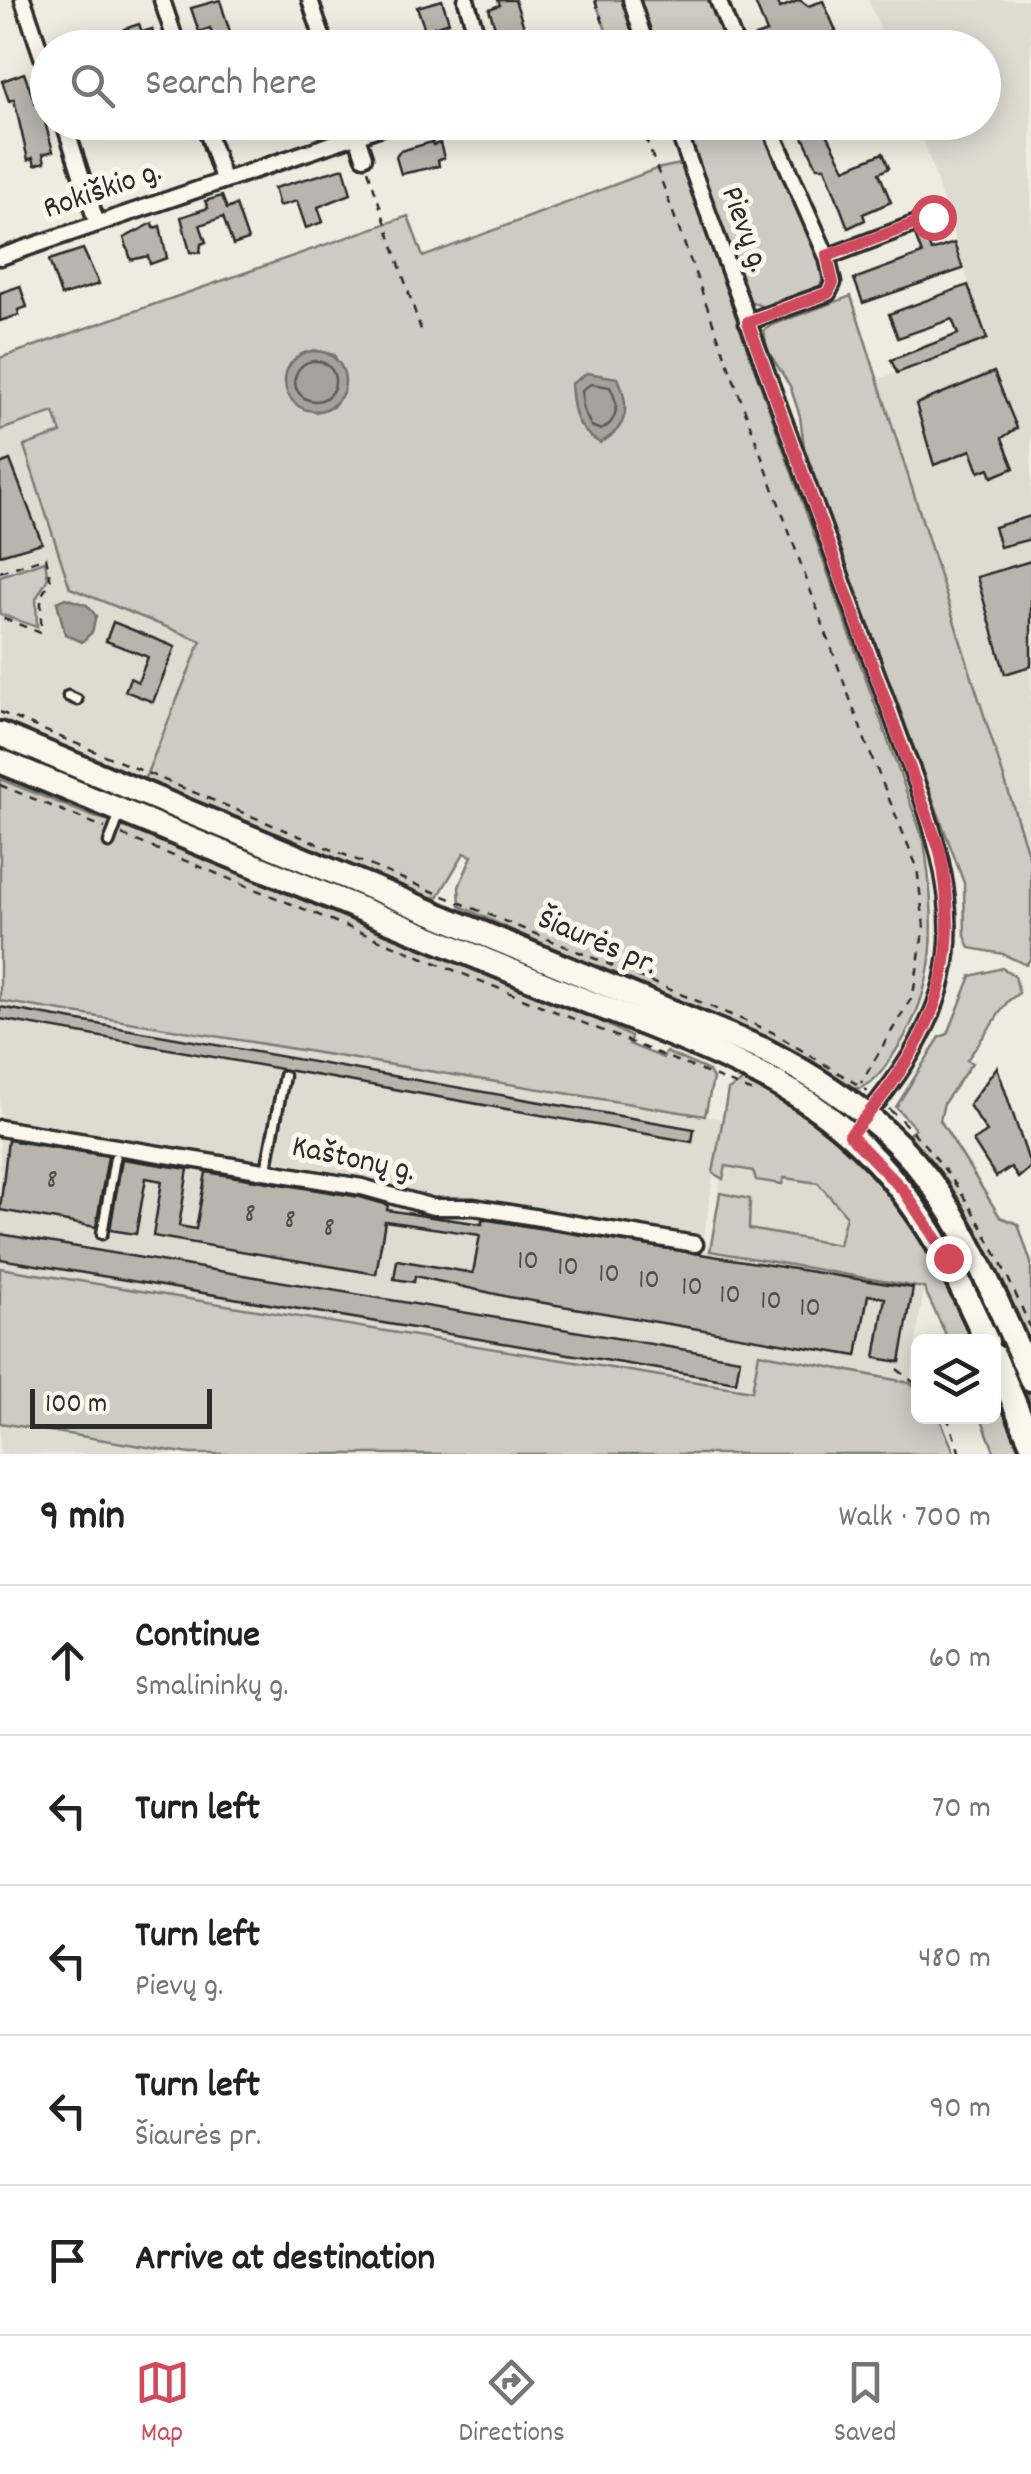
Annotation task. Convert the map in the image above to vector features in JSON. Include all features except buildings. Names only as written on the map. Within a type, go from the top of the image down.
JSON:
[{"type":"main road","name":"Šiaurės pr.","points":[[0,746],[764,1050],[869,1114],[898,1140],[954,1211],[1031,1379]]},
{"type":"main road","name":"Šiaurės pr.","points":[[0,746],[117,821],[761,1076],[805,1100],[850,1135],[904,1191],[928,1224],[983,1334]]},
{"type":"main road","points":[[1001,1372],[1031,1442]]},
{"type":"street","points":[[23,0],[33,30]]},
{"type":"street","points":[[162,0],[172,30]]},
{"type":"street","points":[[310,0],[320,30]]},
{"type":"street","points":[[466,0],[476,30]]},
{"type":"street","points":[[631,0],[640,30]]},
{"type":"street","points":[[718,0],[730,30]]},
{"type":"street","points":[[70,140],[97,224]]},
{"type":"street","points":[[210,140],[223,179]]},
{"type":"street","name":"Rokiškio g.","points":[[0,257],[325,140]]},
{"type":"street","points":[[358,140],[364,157]]},
{"type":"street","name":"Pievų g.","points":[[682,140],[922,798],[946,882],[950,941],[940,995],[910,1058],[850,1135]]},
{"type":"street","points":[[748,322],[828,293],[833,283],[827,256],[776,140]]},
{"type":"street","points":[[827,256],[933,217]]},
{"type":"street","name":"Kaštonų g.","points":[[0,1128],[399,1194],[433,1207],[474,1207],[695,1244]]},
{"type":"lane","points":[[108,842],[117,821]]},
{"type":"lane","points":[[266,1171],[284,1076]]},
{"type":"lane","points":[[102,1234],[115,1158]]},
{"type":"path","points":[[595,0],[606,30]]},
{"type":"path","points":[[647,140],[866,743],[917,867],[924,926],[914,995],[860,1084]]},
{"type":"path","points":[[364,157],[420,330]]},
{"type":"path","points":[[0,572],[46,557],[51,580],[42,596],[41,633],[0,617]]},
{"type":"path","points":[[0,785],[117,821],[755,1092]]},
{"type":"path","points":[[897,1369],[911,1380]]},
{"type":"path","points":[[950,1424],[960,1454]]},
{"type":"shaded area","points":[[595,0],[623,0],[634,30],[606,30]]},
{"type":"shaded area","points":[[640,0],[713,0],[725,30],[651,30]]},
{"type":"shaded area","points":[[868,0],[1031,0],[1031,863],[877,380],[987,339],[923,140],[1001,140],[1001,30],[881,30]]},
{"type":"shaded area","points":[[690,140],[770,140],[826,270],[820,286],[763,307],[749,301]]},
{"type":"shaded area","points":[[681,164],[924,841],[932,923],[927,976],[910,1027],[895,1052],[870,1083],[858,1089],[460,906],[459,887],[472,856],[464,853],[438,897],[422,897],[143,783],[201,641],[70,588],[24,446],[61,433],[54,412],[0,430],[0,358],[408,216],[423,257],[656,169]],"holes":[[[314,350],[335,355],[343,392],[333,407],[316,412],[297,357]]]},
{"type":"shaded area","points":[[851,296],[1031,863],[1031,958],[1026,965],[1003,954],[970,948],[965,936],[964,883],[805,454],[800,416],[790,386],[767,349],[764,330]]},
{"type":"shaded area","points":[[54,412],[62,433],[25,446],[70,588],[201,640],[143,783],[0,724],[0,430]]},
{"type":"shaded area","points":[[45,561],[48,578],[36,599],[37,627],[0,614],[0,576]]},
{"type":"shaded area","points":[[0,779],[94,817],[136,826],[564,1003],[631,1037],[629,1044],[663,1058],[666,1052],[709,1071],[713,1079],[705,1116],[0,1001]]},
{"type":"shaded area","points":[[1002,968],[1015,976],[1019,993],[1008,1001],[967,1060],[972,1063],[944,1103],[940,1120],[1000,1217],[1018,1224],[1031,1263],[1031,1354],[963,1205],[909,1134],[915,1128],[896,1107],[940,1037],[948,1034],[971,976]]},
{"type":"shaded area","points":[[0,1001],[722,1119],[702,1249],[710,1250],[723,1160],[821,1177],[924,1288],[917,1334],[911,1334],[910,1383],[759,1353],[753,1391],[0,1268]]},
{"type":"shaded area","points":[[745,1080],[770,1090],[820,1120],[865,1159],[928,1239],[974,1334],[946,1334],[924,1288],[710,1251],[720,1193],[750,1199],[749,1229],[839,1245],[846,1215],[818,1183],[784,1178],[782,1184],[756,1180],[753,1171],[726,1166],[723,1179],[713,1173],[728,1090]]},
{"type":"shaded area","points":[[883,1143],[940,1211],[975,1272],[1031,1401],[1031,1422],[1001,1368],[1001,1334],[982,1334],[877,1147]]},
{"type":"shaded area","points":[[0,1268],[752,1391],[759,1353],[910,1383],[911,1424],[942,1424],[955,1454],[190,1454],[0,1423]]},
{"type":"shaded area","points":[[1001,1396],[1026,1454],[995,1454],[984,1424],[1001,1424]]},
{"type":"shaded area","points":[[0,1423],[190,1454],[0,1454]]},
{"type":"water","points":[[315,351],[336,360],[345,381],[336,402],[315,411],[294,402],[285,381],[294,360]]},
{"type":"water","points":[[587,373],[618,378],[624,398],[622,423],[600,443],[580,425],[573,403],[571,384]]},
{"type":"water","points":[[65,598],[87,605],[96,616],[92,632],[82,642],[65,634],[57,602]]},
{"type":"route","points":[[933,217],[827,256],[833,283],[828,293],[748,322],[940,851],[950,912],[948,958],[940,995],[910,1058],[850,1135],[904,1191],[948,1258]]}]
